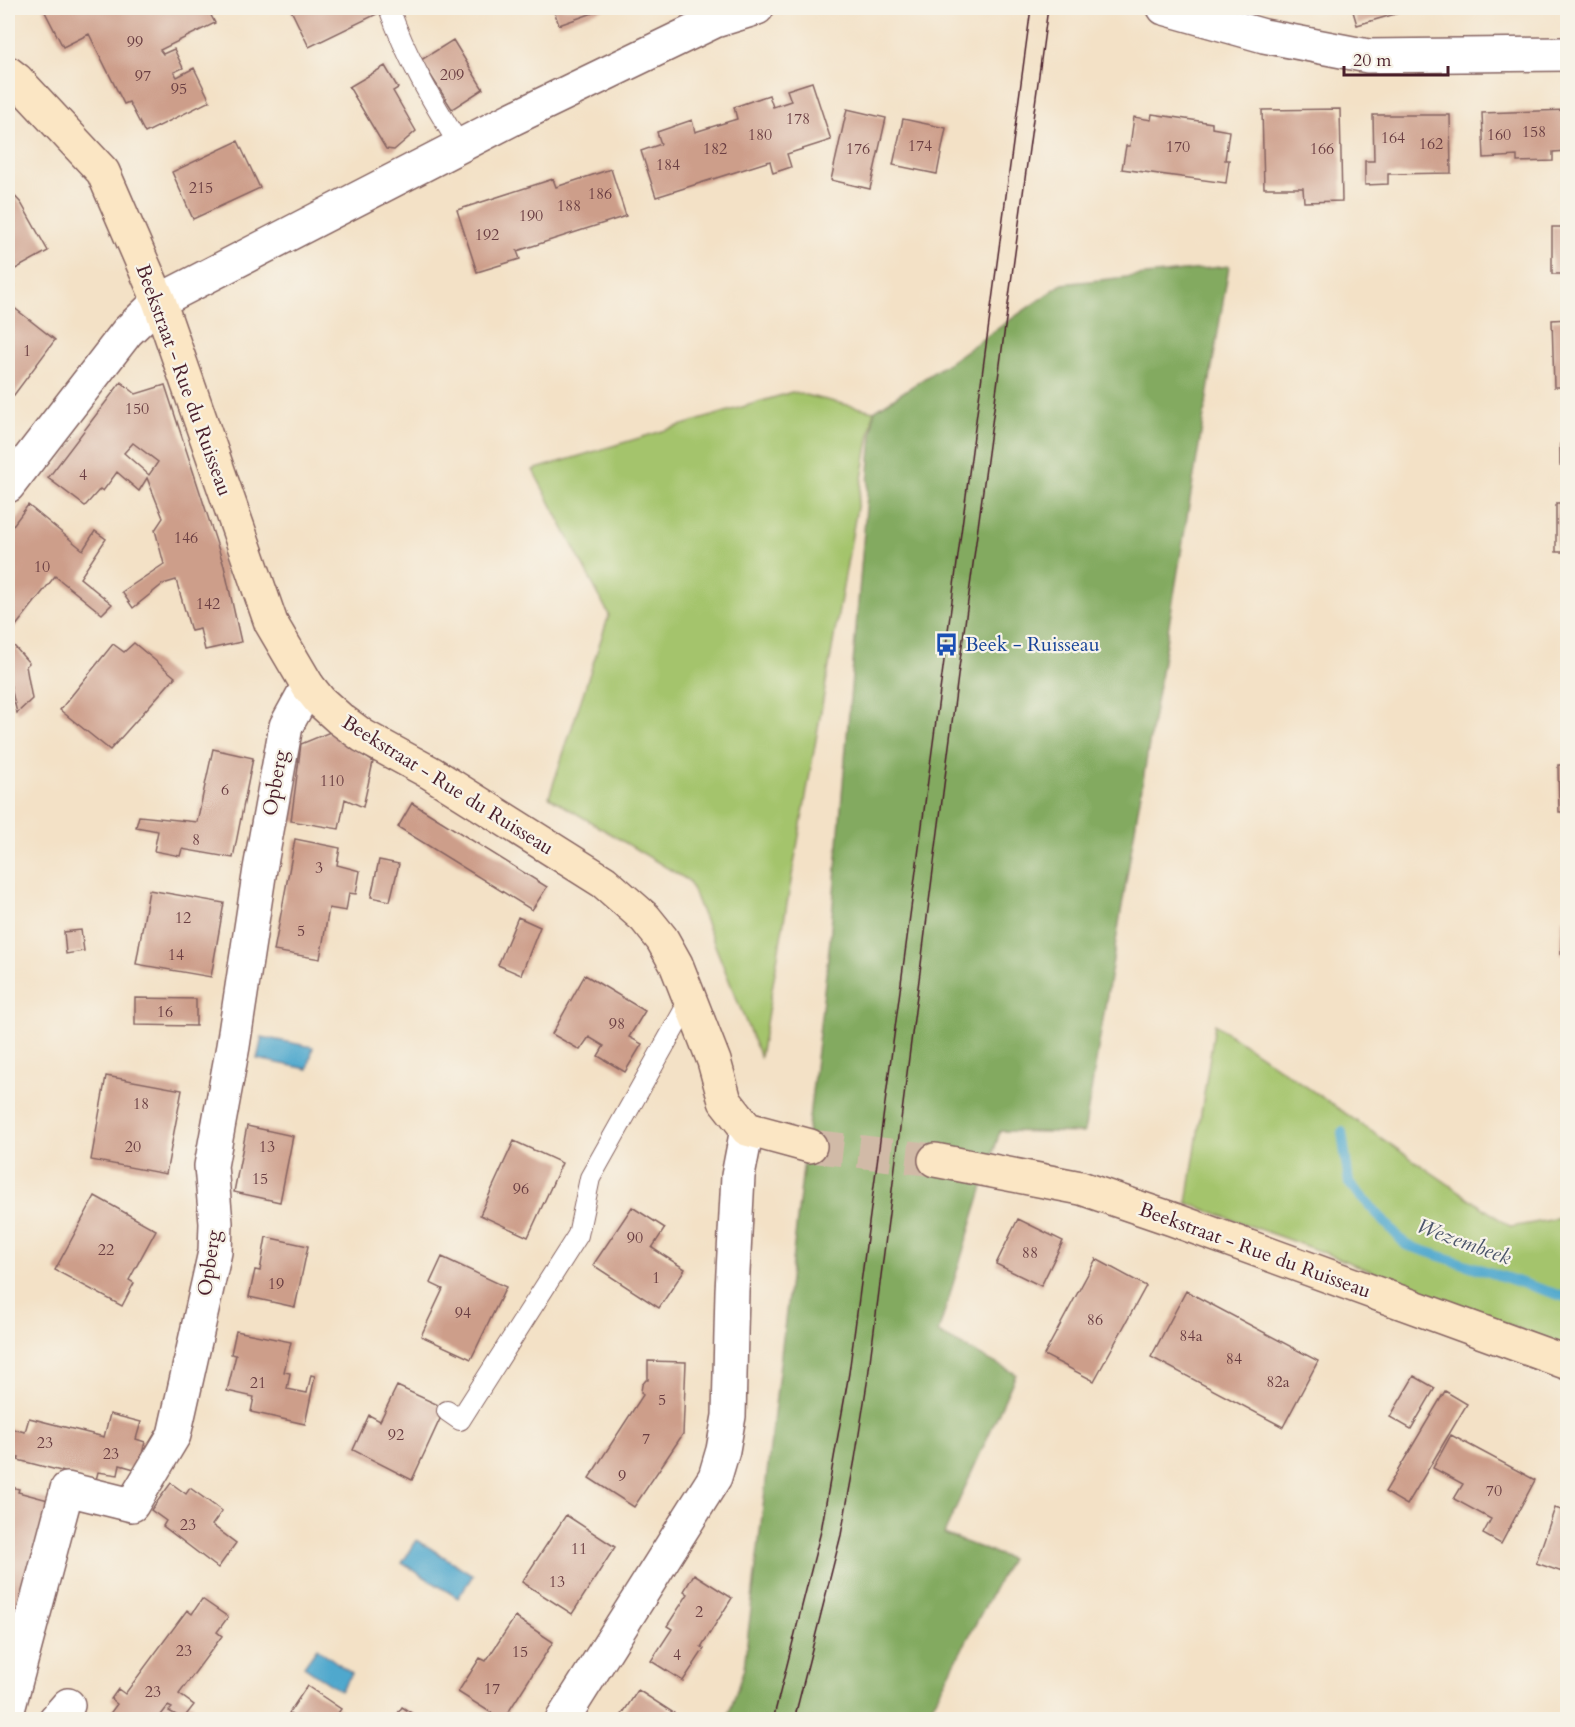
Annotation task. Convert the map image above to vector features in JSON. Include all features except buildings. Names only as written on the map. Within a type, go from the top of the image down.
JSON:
[{"type":"street","points":[[8,486],[127,332],[159,301],[460,146],[715,21],[757,8]]},
{"type":"street","points":[[1164,8],[1264,36],[1368,56],[1568,54]]},
{"type":"street","name":"Beekstraat - Rue du Ruisseau","points":[[8,73],[103,172],[159,301],[271,623],[308,686],[334,713],[363,736],[431,773],[604,882],[645,918],[662,939],[691,998],[714,1061],[724,1101],[747,1129]]},
{"type":"street","name":"Opberg","points":[[8,1710],[67,1490],[132,1505],[174,1435],[215,1252],[216,1223],[211,1166],[233,1046],[260,869],[286,726],[308,686]]},
{"type":"street","points":[[562,1719],[715,1477],[729,1416],[738,1176],[747,1129],[810,1146]]},
{"type":"street","name":"Beekstraat - Rue du Ruisseau","points":[[935,1160],[1081,1188],[1568,1364]]},
{"type":"lane","points":[[389,8],[399,36],[425,88],[460,146]]},
{"type":"lane","points":[[447,1411],[460,1420],[578,1235],[590,1178],[691,998]]},
{"type":"green space","points":[[1229,266],[1084,1133],[1000,1131],[938,1333],[1016,1374],[944,1534],[1010,1559],[925,1719],[727,1720],[744,1668],[830,940],[874,411],[1062,284]]},
{"type":"green space","points":[[792,392],[874,411],[760,1057],[689,881],[549,797],[609,615],[533,470]]},
{"type":"green space","points":[[1215,1024],[1511,1227],[1567,1217],[1567,1348],[1325,1253],[1187,1203]]},
{"type":"water","points":[[262,1037],[313,1047],[308,1069],[257,1059]]},
{"type":"water","points":[[417,1540],[473,1575],[458,1598],[402,1563]]},
{"type":"water","points":[[317,1648],[352,1674],[340,1691],[304,1666]]},
{"type":"waterway","name":"Wezembeek","points":[[1342,1132],[1349,1183],[1406,1245],[1568,1298]]},
{"type":"tunnel","points":[[810,1146],[935,1160]]},
{"type":"tram line","points":[[773,1720],[821,1531],[849,1373],[1031,8]]},
{"type":"tram line","points":[[794,1720],[841,1535],[868,1377],[959,668],[1048,8]]},
{"type":"place","name":"Beek - Ruisseau","points":[[947,644]]}]
